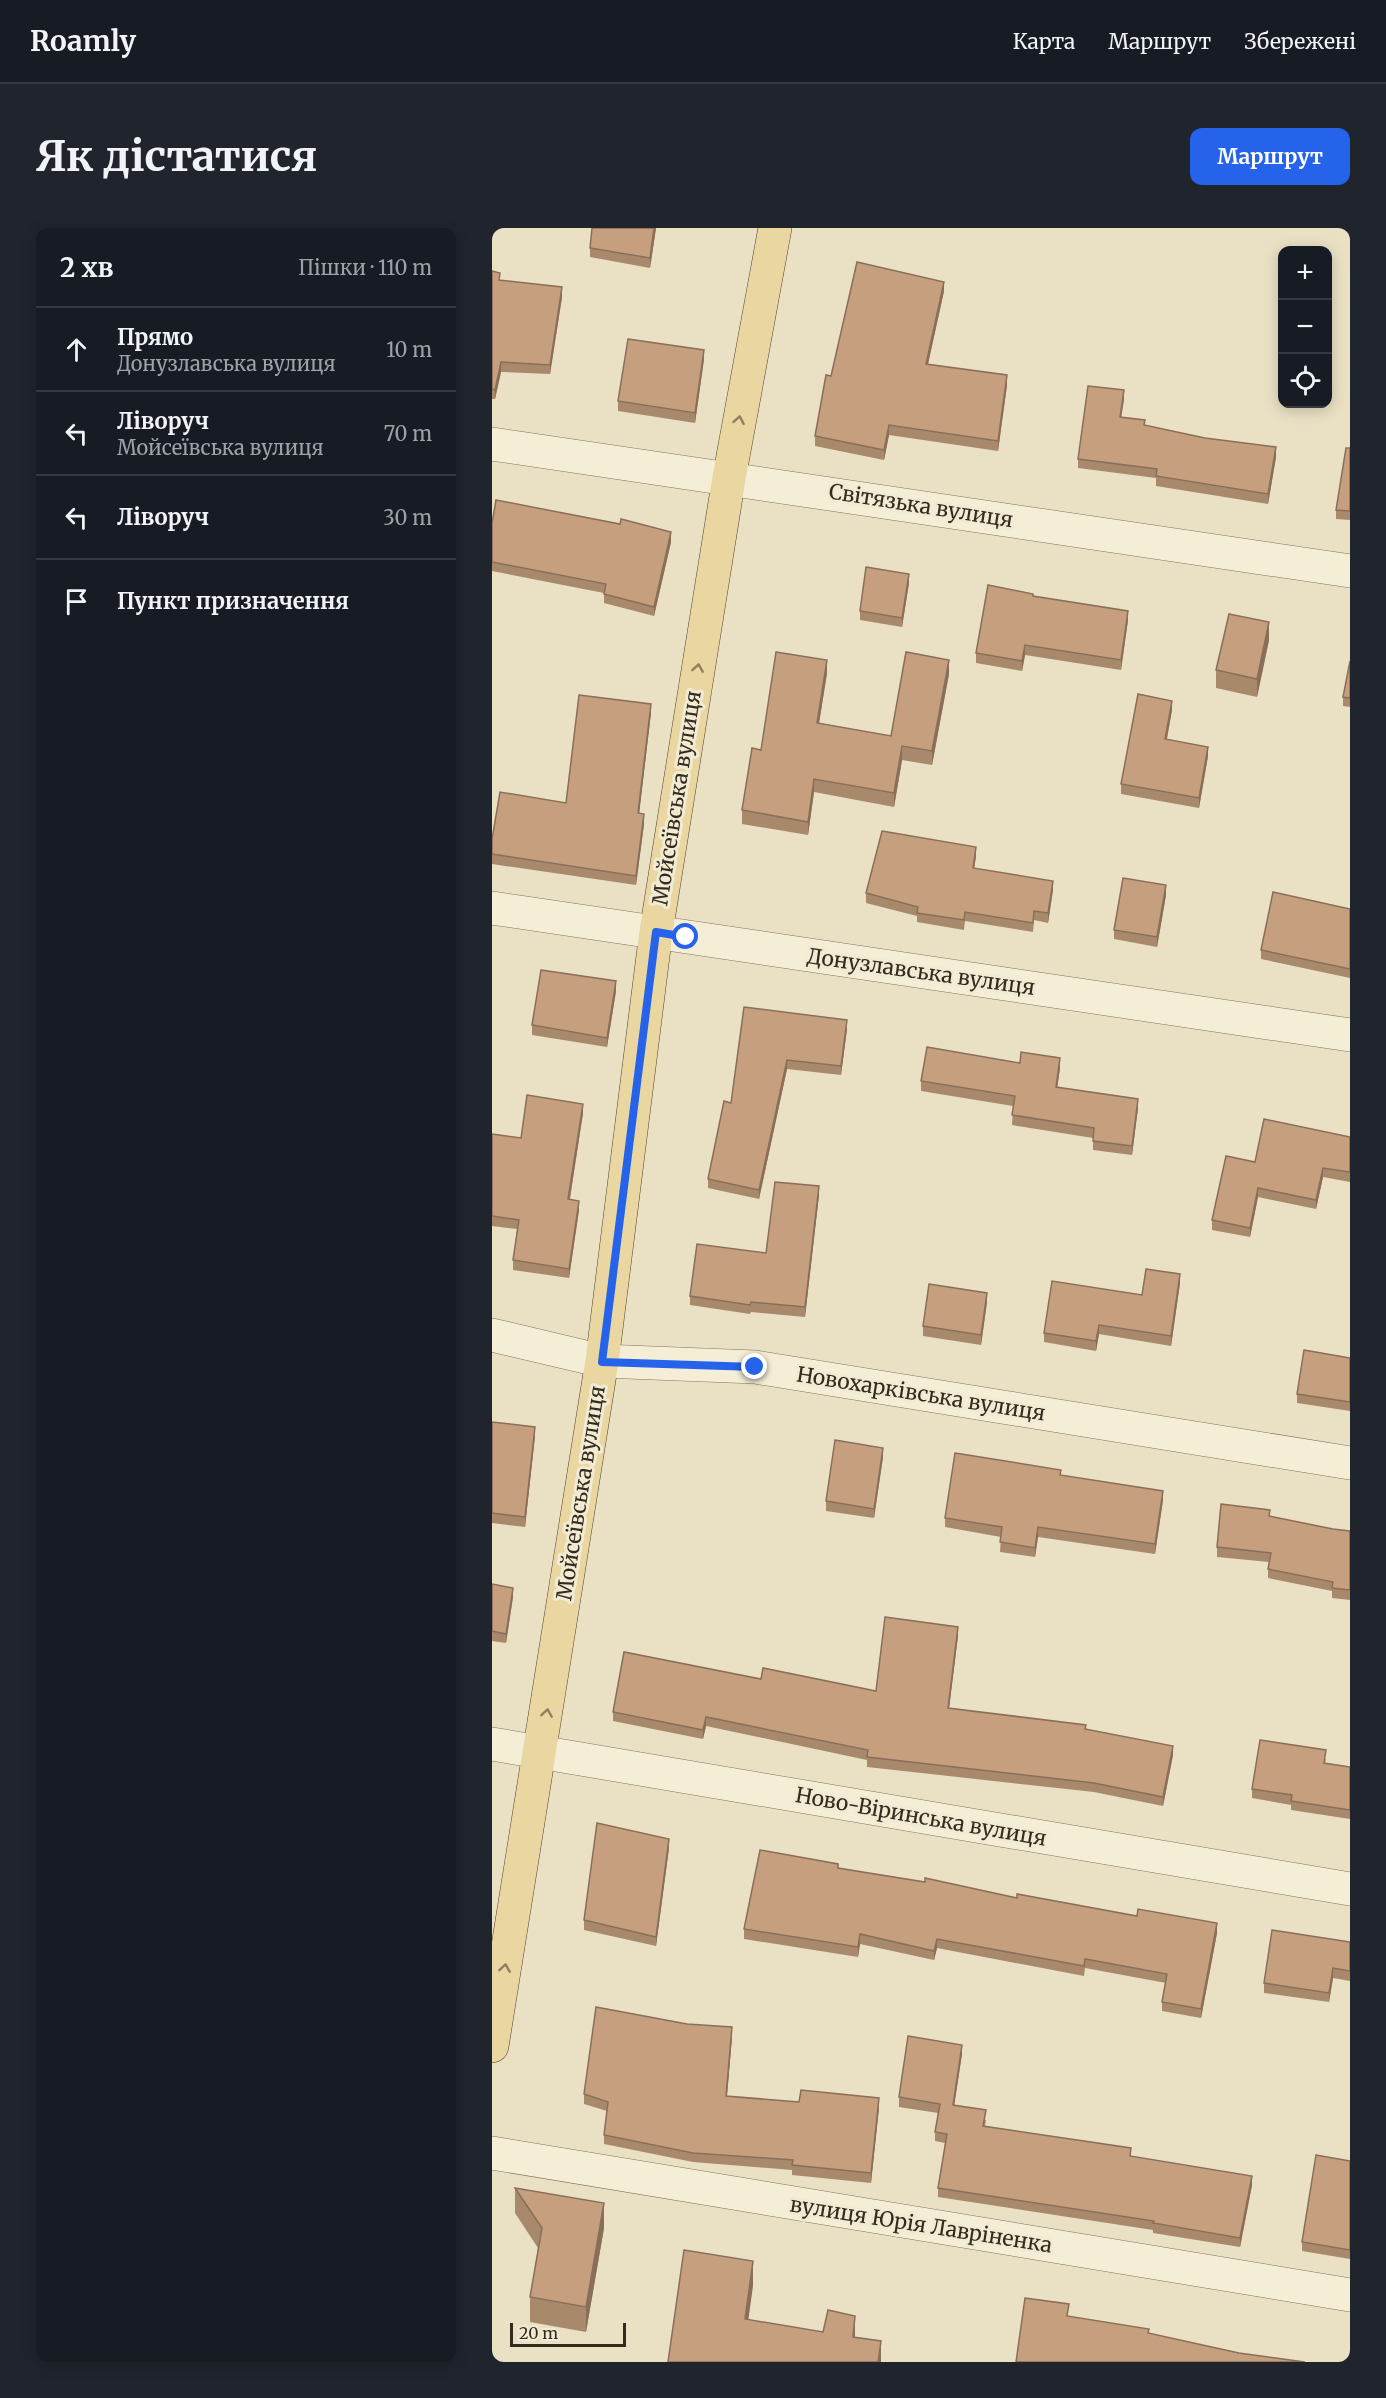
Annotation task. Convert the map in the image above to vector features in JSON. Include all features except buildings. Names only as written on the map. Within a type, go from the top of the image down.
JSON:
[{"type":"main road","name":"Мойсеївська вулиця","points":[[492,2046],[602,1362],[656,932],[729,478],[775,228]]},
{"type":"street","name":"Світязька вулиця","points":[[492,444],[1350,571]]},
{"type":"street","name":"Донузлавська вулиця","points":[[492,908],[1350,1035]]},
{"type":"street","name":"Новохарківська вулиця","points":[[492,1335],[602,1362],[755,1367],[1350,1463]]},
{"type":"street","name":"Ново-Віринська вулиця","points":[[492,1744],[1350,1889]]},
{"type":"street","name":"вулиця Юрія Лавріненка","points":[[492,2154],[1350,2295]]},
{"type":"route","points":[[686,937],[656,932],[602,1362],[755,1367]]}]
